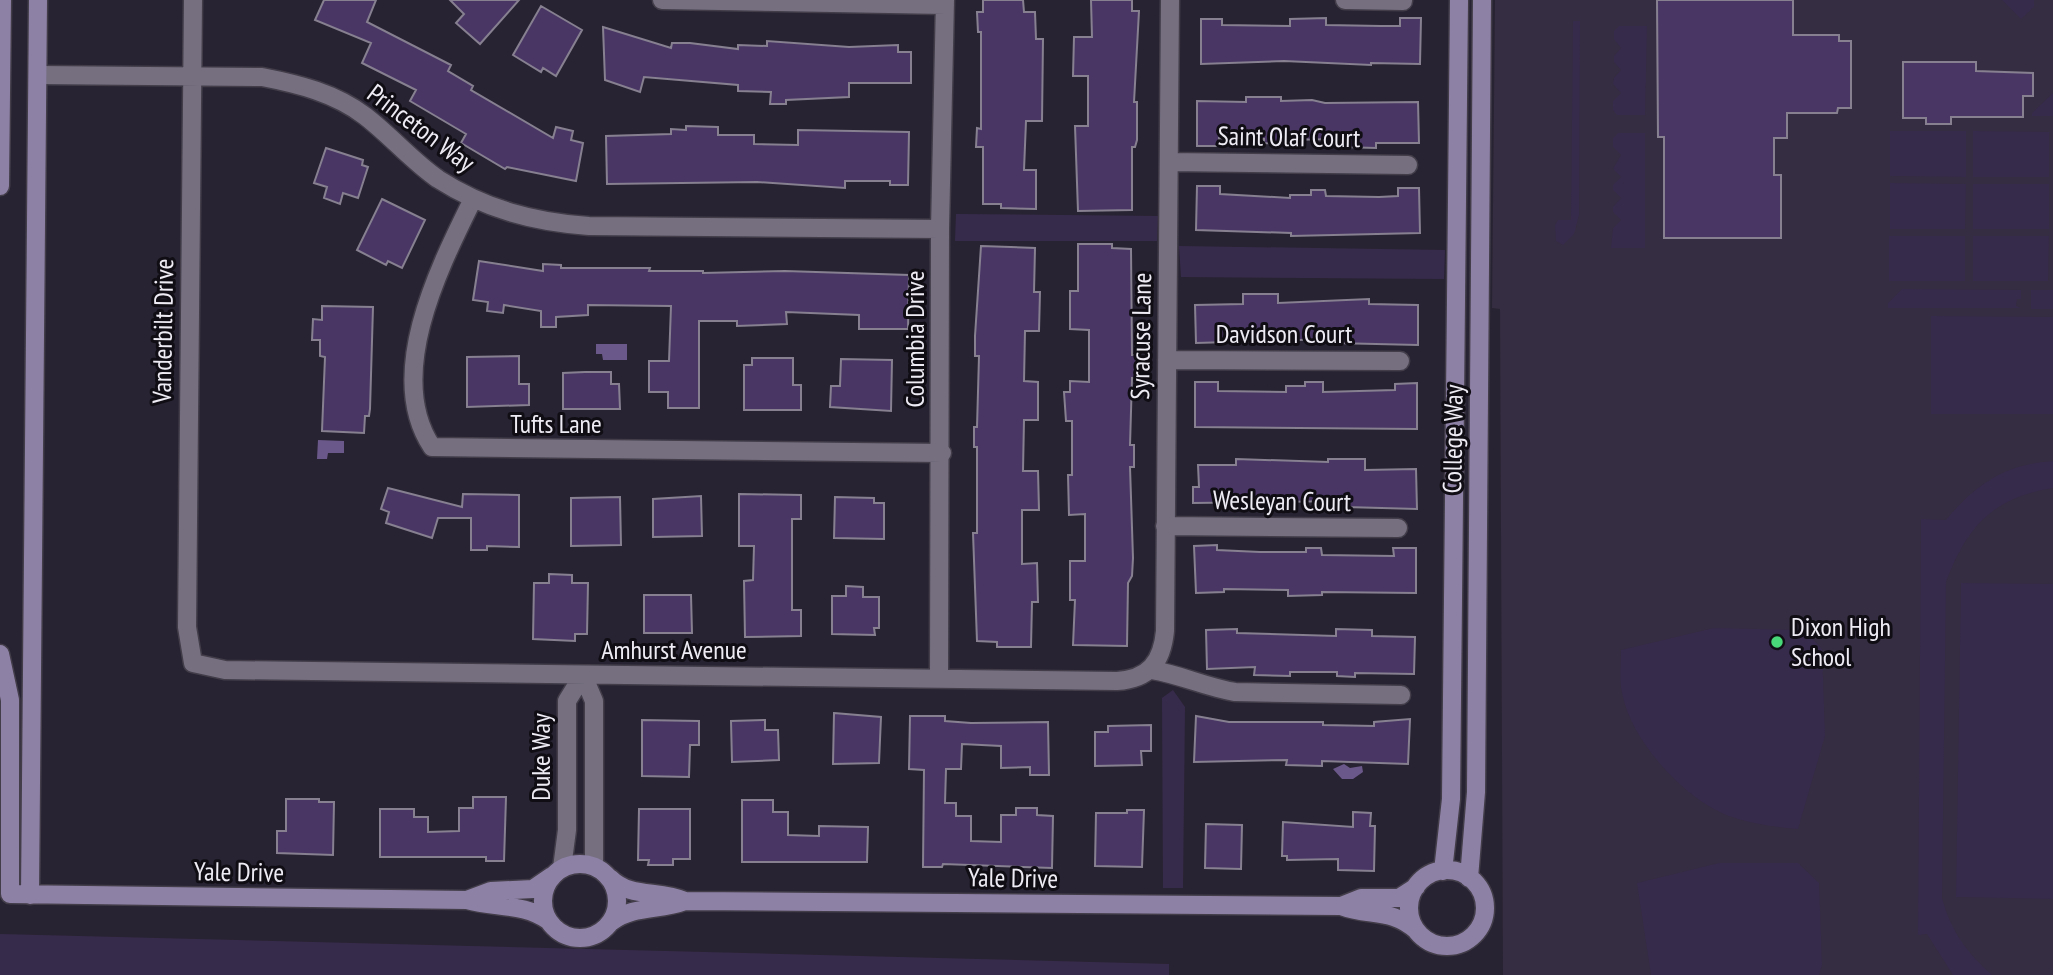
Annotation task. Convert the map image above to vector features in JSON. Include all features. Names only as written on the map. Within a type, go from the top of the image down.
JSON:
[{"type":"street","points":[[0,186],[2,0]]},
{"type":"street","points":[[30,895],[38,0]]},
{"type":"street","name":"Vanderbilt Drive","points":[[193,0],[187,627],[193,663]]},
{"type":"street","points":[[662,0],[945,2]]},
{"type":"street","name":"Syracuse Lane","points":[[1152,670],[1163,649],[1165,631],[1170,0]]},
{"type":"street","points":[[1345,0],[1403,1]]},
{"type":"street","name":"College Way","points":[[1443,871],[1451,799],[1459,0]]},
{"type":"street","name":"College Way","points":[[1469,878],[1476,792],[1482,0]]},
{"type":"street","name":"Columbia Drive","points":[[939,678],[942,453],[940,229],[945,2]]},
{"type":"street","name":"Princeton Way","points":[[38,75],[262,77],[321,92],[364,116],[436,177],[473,199],[508,214],[545,222],[589,226],[940,229]]},
{"type":"street","name":"Saint Olaf Court","points":[[1169,162],[1408,165]]},
{"type":"street","name":"Tufts Lane","points":[[473,199],[442,261],[420,330],[414,381],[422,432],[432,447],[942,453]]},
{"type":"street","name":"Davidson Court","points":[[1167,360],[1400,361]]},
{"type":"street","name":"Wesleyan Court","points":[[1165,526],[1398,528]]},
{"type":"street","name":"Yale Drive","points":[[0,654],[10,700],[10,894],[467,901],[491,907],[522,907],[549,922]]},
{"type":"street","name":"Amhurst Avenue","points":[[193,663],[225,670],[1117,681],[1139,678],[1152,670]]},
{"type":"street","points":[[1152,670],[1187,676],[1209,687],[1235,692],[1401,695]]},
{"type":"street","name":"Duke Way","points":[[583,675],[594,701],[601,871]]},
{"type":"street","name":"Duke Way","points":[[557,871],[567,830],[568,701],[583,675]]},
{"type":"street","points":[[574,863],[601,871],[618,900],[611,922],[592,936],[568,936],[549,922],[543,899],[557,871],[574,863]]},
{"type":"street","name":"Yale Drive","points":[[467,901],[491,891],[533,889],[557,871]]},
{"type":"street","name":"Yale Drive","points":[[601,871],[619,887],[666,892],[685,901]]},
{"type":"street","points":[[1443,871],[1469,878],[1478,887],[1485,912],[1474,935],[1451,946],[1438,946],[1426,940],[1417,931],[1409,908],[1416,887],[1433,873],[1443,871]]},
{"type":"street","name":"Yale Drive","points":[[611,922],[631,910],[666,909],[685,901],[1341,906],[1361,898],[1399,898],[1416,887]]},
{"type":"street","name":"Yale Drive","points":[[1341,906],[1360,914],[1399,917],[1417,931]]},
{"type":"shaded area","name":"Dixon High School","points":[[1495,0],[2053,0],[2053,975],[1503,975],[1500,309],[1492,308]]},
{"type":"shaded area","points":[[2002,0],[2034,0],[2034,7],[2021,19]]},
{"type":"shaded area","points":[[1573,21],[1580,21],[1579,215],[1574,234],[1563,245],[1556,241],[1555,225],[1558,220],[1571,220]]},
{"type":"shaded area","points":[[1619,26],[1647,26],[1645,115],[1617,115],[1613,110],[1613,101],[1621,93],[1613,84],[1614,78],[1621,70],[1614,62],[1614,56],[1621,48],[1614,39],[1614,31]]},
{"type":"shaded area","points":[[2053,93],[2053,116],[2032,116],[2032,113]]},
{"type":"shaded area","points":[[1890,131],[1966,131],[1966,177],[1890,176]]},
{"type":"shaded area","points":[[1973,131],[2049,132],[2049,177],[1973,177]]},
{"type":"shaded area","points":[[1618,133],[1645,133],[1645,248],[1611,248],[1613,228],[1621,220],[1613,212],[1613,207],[1621,198],[1613,190],[1613,185],[1621,177],[1613,169],[1621,155],[1613,147],[1613,138]]},
{"type":"shaded area","points":[[1890,183],[1966,184],[1965,229],[1890,229]]},
{"type":"shaded area","points":[[1973,184],[2049,184],[2049,229],[1973,229]]},
{"type":"shaded area","points":[[956,214],[1158,216],[1157,241],[955,241]]},
{"type":"shaded area","points":[[1889,236],[1965,236],[1965,281],[1889,281]]},
{"type":"shaded area","points":[[1973,236],[2049,236],[2048,281],[1973,281]]},
{"type":"shaded area","points":[[1179,246],[1445,250],[1444,279],[1181,277]]},
{"type":"shaded area","points":[[1902,289],[2021,290],[2021,299],[2017,299],[2016,306],[2021,308],[1888,308],[1888,303]]},
{"type":"shaded area","points":[[2031,290],[2053,290],[2053,309],[2031,309]]},
{"type":"shaded area","points":[[1931,316],[2053,317],[2053,414],[1931,414]]},
{"type":"shaded area","points":[[596,344],[627,344],[627,360],[603,360],[602,354],[596,354]]},
{"type":"shaded area","points":[[318,440],[344,441],[344,453],[328,453],[327,459],[317,459]]},
{"type":"shaded area","points":[[2053,461],[2053,488],[2014,499],[1985,518],[1963,545],[1946,582],[1942,898],[1961,941],[1992,975],[1953,975],[1927,934],[1918,935],[1921,519],[1946,520],[1980,486],[1993,478],[2020,466]]},
{"type":"shaded area","points":[[1961,583],[2053,584],[2053,899],[1956,897]]},
{"type":"shaded area","points":[[1714,628],[1804,630],[1822,649],[1825,736],[1798,829],[1737,819],[1712,808],[1662,766],[1648,749],[1627,711],[1621,688],[1621,650]]},
{"type":"shaded area","points":[[1173,690],[1185,707],[1183,888],[1163,888],[1162,698]]},
{"type":"shaded area","points":[[1344,764],[1350,768],[1362,766],[1363,772],[1353,779],[1342,779],[1333,769]]},
{"type":"shaded area","points":[[1719,863],[1798,863],[1819,883],[1822,965],[1819,975],[1651,975],[1637,883]]},
{"type":"shaded area","points":[[0,934],[1169,964],[1169,975],[0,975]]},
{"type":"building","points":[[324,0],[376,0],[367,22],[451,65],[448,71],[473,86],[471,90],[553,138],[556,127],[573,131],[571,140],[583,143],[576,181],[507,167],[505,169],[461,143],[466,134],[410,101],[416,90],[362,63],[371,43],[315,20]]},
{"type":"building","points":[[450,0],[519,0],[480,44],[456,23],[464,14]]},
{"type":"building","points":[[983,0],[1023,0],[1024,12],[1035,12],[1036,39],[1043,39],[1042,121],[1026,121],[1024,170],[1036,170],[1036,209],[1001,208],[1001,204],[983,204],[983,147],[976,147],[977,128],[981,129],[981,32],[978,32],[977,12],[983,12]]},
{"type":"building","points":[[1091,0],[1132,0],[1132,11],[1139,11],[1134,102],[1137,102],[1137,140],[1135,147],[1132,147],[1132,210],[1078,211],[1075,126],[1088,126],[1088,76],[1073,76],[1074,37],[1092,37]]},
{"type":"building","points":[[1657,0],[1793,0],[1793,35],[1839,35],[1839,41],[1851,41],[1851,108],[1838,108],[1837,113],[1787,113],[1787,138],[1774,138],[1774,175],[1781,175],[1781,238],[1664,238],[1664,137],[1658,137]]},
{"type":"building","points":[[541,6],[582,30],[556,76],[543,68],[541,72],[513,55]]},
{"type":"building","points":[[1326,18],[1326,25],[1400,26],[1400,18],[1421,18],[1420,64],[1284,61],[1201,64],[1201,19],[1222,19],[1222,25],[1290,26],[1290,19]]},
{"type":"building","points":[[603,27],[671,48],[672,43],[690,43],[738,49],[738,45],[767,46],[767,41],[849,47],[898,45],[898,52],[911,52],[911,83],[849,83],[849,97],[786,100],[786,104],[770,104],[771,92],[738,91],[738,85],[644,77],[640,92],[605,80]]},
{"type":"building","points":[[1903,62],[1976,62],[1976,71],[2033,73],[2033,96],[2023,96],[2023,117],[1951,117],[1951,124],[1926,124],[1926,118],[1903,118]]},
{"type":"building","points":[[1246,97],[1281,97],[1281,101],[1312,100],[1325,103],[1418,102],[1419,143],[1376,143],[1376,148],[1341,147],[1341,139],[1282,140],[1282,144],[1264,143],[1264,139],[1219,138],[1219,146],[1197,146],[1197,101],[1246,102]]},
{"type":"building","points":[[686,126],[718,127],[718,135],[754,135],[754,144],[798,145],[798,130],[909,132],[908,185],[890,185],[890,181],[845,181],[845,188],[757,182],[607,184],[606,136],[671,134],[671,129],[686,130]]},
{"type":"building","points":[[326,148],[363,160],[362,165],[368,167],[358,198],[343,193],[340,204],[324,198],[327,187],[314,183]]},
{"type":"building","points":[[1197,186],[1220,186],[1220,194],[1290,198],[1290,195],[1311,195],[1311,190],[1325,190],[1326,196],[1398,196],[1398,188],[1419,188],[1420,233],[1291,236],[1291,233],[1196,230]]},
{"type":"building","points":[[382,199],[425,220],[402,268],[388,261],[386,265],[357,250]]},
{"type":"building","points":[[1078,244],[1112,244],[1112,248],[1131,249],[1132,355],[1136,355],[1136,378],[1132,378],[1130,445],[1134,445],[1134,467],[1130,467],[1133,558],[1132,576],[1128,583],[1127,646],[1073,645],[1075,600],[1070,600],[1070,561],[1085,561],[1085,514],[1069,515],[1068,475],[1072,475],[1072,421],[1066,421],[1064,392],[1070,392],[1070,381],[1089,382],[1089,330],[1070,329],[1070,291],[1078,291]]},
{"type":"building","points":[[981,246],[1035,248],[1034,292],[1040,292],[1039,331],[1025,331],[1024,381],[1038,382],[1038,420],[1024,420],[1023,471],[1038,471],[1039,510],[1022,510],[1022,564],[1037,563],[1038,602],[1032,602],[1031,647],[997,647],[997,642],[977,641],[973,533],[977,533],[977,447],[974,447],[974,427],[977,427],[979,356],[975,356],[975,336]]},
{"type":"building","points":[[479,261],[543,271],[543,264],[561,265],[561,268],[650,268],[649,271],[703,273],[785,271],[909,275],[908,329],[859,329],[859,315],[786,312],[787,324],[737,326],[737,321],[699,321],[699,408],[668,408],[668,392],[649,392],[649,361],[669,361],[671,306],[588,305],[588,315],[556,317],[556,327],[541,327],[541,311],[504,305],[503,313],[487,311],[488,302],[473,300]]},
{"type":"building","points":[[1243,294],[1278,294],[1278,303],[1369,299],[1369,304],[1418,305],[1418,345],[1334,343],[1334,339],[1196,343],[1195,305],[1243,304]]},
{"type":"building","points":[[322,306],[373,307],[370,409],[369,416],[365,416],[364,433],[322,431],[325,357],[320,356],[320,340],[312,340],[313,319],[322,320]]},
{"type":"building","points":[[519,356],[519,384],[529,384],[529,405],[467,407],[467,357]]},
{"type":"building","points":[[752,358],[793,358],[793,385],[801,385],[801,410],[744,410],[744,365],[752,365]]},
{"type":"building","points":[[841,359],[892,360],[891,411],[830,407],[831,386],[840,386]]},
{"type":"building","points":[[611,372],[611,384],[619,384],[620,409],[563,409],[563,373]]},
{"type":"building","points":[[1195,382],[1218,382],[1218,391],[1286,392],[1286,386],[1305,386],[1305,382],[1323,382],[1323,392],[1395,390],[1395,384],[1417,383],[1417,429],[1195,427]]},
{"type":"building","points":[[1236,459],[1328,462],[1328,459],[1365,459],[1365,470],[1416,469],[1417,509],[1346,507],[1347,501],[1193,503],[1193,487],[1199,487],[1198,465],[1236,465]]},
{"type":"building","points":[[388,488],[462,507],[463,494],[519,495],[519,547],[487,546],[487,550],[471,550],[471,518],[438,518],[432,538],[386,523],[389,512],[381,509]]},
{"type":"building","points":[[739,494],[801,495],[801,519],[792,519],[792,610],[801,610],[801,636],[745,637],[744,581],[753,580],[754,546],[739,546]]},
{"type":"building","points":[[701,496],[702,536],[653,537],[653,499]]},
{"type":"building","points":[[620,497],[621,545],[571,546],[571,498]]},
{"type":"building","points":[[835,497],[874,498],[874,503],[884,503],[884,539],[834,538]]},
{"type":"building","points":[[1217,545],[1217,550],[1260,552],[1306,552],[1306,548],[1321,548],[1322,555],[1394,556],[1393,548],[1416,548],[1416,593],[1322,592],[1322,595],[1288,596],[1288,590],[1224,589],[1224,592],[1196,593],[1194,546]]},
{"type":"building","points":[[549,574],[572,575],[572,583],[588,583],[587,634],[575,634],[575,641],[533,639],[534,583],[549,583]]},
{"type":"building","points":[[846,586],[863,587],[863,597],[879,597],[879,628],[874,628],[875,635],[832,634],[832,596],[846,596]]},
{"type":"building","points":[[644,595],[691,595],[692,633],[644,633]]},
{"type":"building","points":[[1237,629],[1237,633],[1336,636],[1336,629],[1372,630],[1372,636],[1415,637],[1414,674],[1355,673],[1355,677],[1337,676],[1337,672],[1290,672],[1290,676],[1254,675],[1255,667],[1207,669],[1206,630]]},
{"type":"building","points":[[834,713],[881,717],[879,763],[833,764]]},
{"type":"building","points":[[910,716],[945,716],[945,721],[971,723],[1048,722],[1049,775],[1030,775],[1030,767],[1001,768],[1001,746],[962,744],[961,769],[946,769],[945,803],[956,803],[956,816],[971,816],[971,841],[1001,842],[1001,815],[1016,815],[1016,808],[1037,808],[1037,815],[1053,816],[1052,868],[943,864],[942,867],[923,867],[924,770],[909,769]]},
{"type":"building","points":[[1196,716],[1229,722],[1323,722],[1323,725],[1374,726],[1374,722],[1410,719],[1408,764],[1322,761],[1322,766],[1286,765],[1287,760],[1194,762]]},
{"type":"building","points":[[642,720],[699,721],[699,745],[690,745],[689,777],[642,776]]},
{"type":"building","points":[[765,720],[765,730],[778,730],[779,760],[732,762],[731,721]]},
{"type":"building","points":[[1151,725],[1151,751],[1141,751],[1142,765],[1095,766],[1095,732],[1108,732],[1108,726]]},
{"type":"building","points":[[473,797],[506,797],[504,861],[486,861],[486,857],[380,857],[380,809],[414,809],[414,817],[428,817],[428,832],[459,831],[459,808],[473,808]]},
{"type":"building","points":[[286,799],[334,802],[333,855],[277,853],[277,831],[286,831]]},
{"type":"building","points":[[742,800],[773,800],[773,812],[788,812],[788,835],[819,836],[819,826],[868,827],[867,862],[742,862]]},
{"type":"building","points":[[639,809],[690,809],[690,859],[673,859],[673,865],[648,865],[649,860],[638,860]]},
{"type":"building","points":[[1127,810],[1144,810],[1142,867],[1095,866],[1096,813],[1127,813]]},
{"type":"building","points":[[1353,812],[1371,813],[1370,826],[1375,826],[1374,871],[1338,870],[1338,859],[1287,860],[1287,856],[1282,856],[1283,822],[1353,827]]},
{"type":"building","points":[[1206,824],[1242,825],[1241,869],[1205,868]]},
{"type":"place","name":"Dixon High School","points":[[1777,642]]}]
